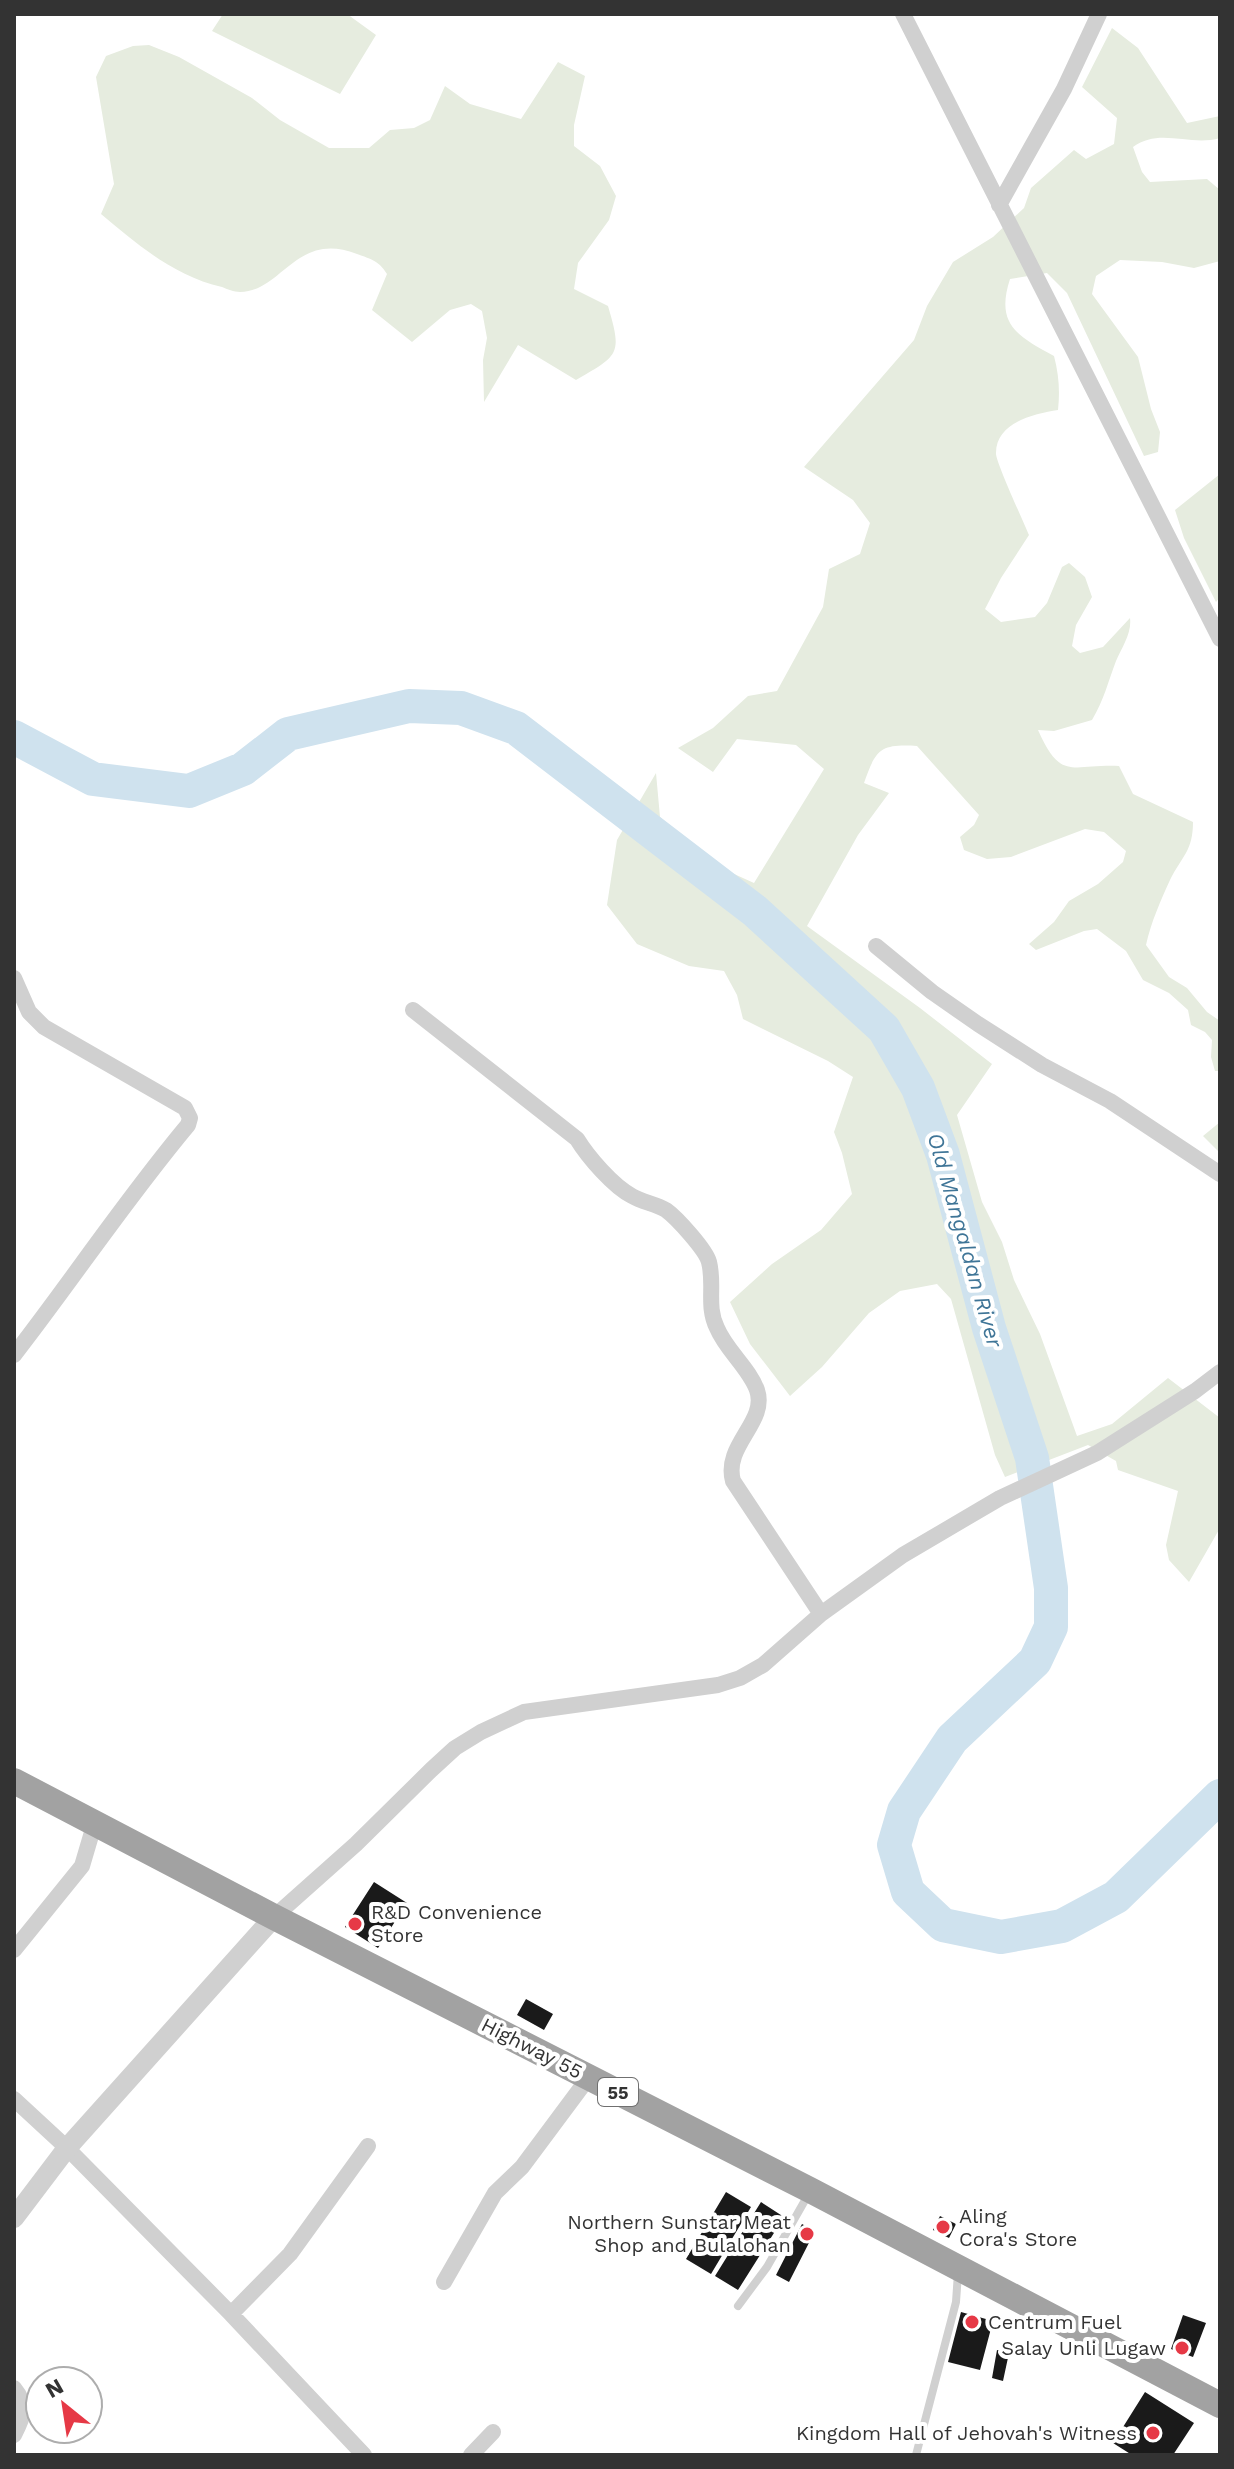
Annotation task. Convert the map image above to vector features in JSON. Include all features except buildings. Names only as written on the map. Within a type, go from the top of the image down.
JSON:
[{"type":"highway","name":"Highway 55","points":[[14,1781],[810,2190],[1220,2405]]},
{"type":"street","points":[[903,14],[1214,618],[1220,639]]},
{"type":"street","points":[[999,205],[1064,89],[1099,14]]},
{"type":"street","points":[[876,946],[932,992],[978,1024],[1042,1065],[1110,1101],[1220,1174]]},
{"type":"street","points":[[14,978],[29,1012],[44,1027],[185,1108],[190,1118],[188,1125],[134,1190],[69,1284],[14,1355]]},
{"type":"street","points":[[413,1010],[577,1139],[588,1156],[630,1195],[666,1210],[705,1252],[710,1263],[710,1309],[718,1331],[756,1387],[759,1403],[731,1459],[733,1481],[821,1614]]},
{"type":"street","points":[[14,2218],[67,2148],[274,1917],[356,1844],[455,1748],[524,1712],[718,1685],[740,1678],[763,1665],[821,1614],[903,1555],[1000,1498],[1097,1453],[1220,1372]]},
{"type":"street","points":[[14,1950],[82,1866],[95,1822]]},
{"type":"street","points":[[444,2282],[495,2193],[522,2167],[589,2077]]},
{"type":"street","points":[[14,2099],[67,2148],[231,2314],[364,2455]]},
{"type":"street","points":[[231,2314],[290,2254],[368,2146]]},
{"type":"street","points":[[14,2388],[25,2408],[14,2435]]},
{"type":"street","points":[[471,2455],[493,2432]]},
{"type":"lane","points":[[738,2306],[767,2267],[810,2190]]},
{"type":"lane","points":[[916,2455],[956,2302],[959,2268]]},
{"type":"shaded area","points":[[223,14],[347,14],[376,35],[340,94],[212,31]]},
{"type":"shaded area","points":[[1112,28],[1138,48],[1187,123],[1220,116],[1220,138],[1154,138],[1133,147],[1142,172],[1150,182],[1207,179],[1220,190],[1220,261],[1194,268],[1162,262],[1120,260],[1096,276],[1092,294],[1138,357],[1160,432],[1158,452],[1144,456],[1067,293],[1047,273],[1010,279],[1005,308],[1008,318],[1020,335],[1054,356],[1059,403],[1058,410],[1018,421],[1002,434],[998,442],[997,458],[1029,535],[985,609],[1001,622],[1035,617],[1047,603],[1062,567],[1069,563],[1085,577],[1092,597],[1076,625],[1072,646],[1080,653],[1103,647],[1130,618],[1128,635],[1092,720],[1054,731],[1038,730],[1061,764],[1069,767],[1119,766],[1133,794],[1193,822],[1189,847],[1163,895],[1146,945],[1169,977],[1187,988],[1207,1012],[1220,1021],[1220,1071],[1215,1071],[1211,1057],[1212,1040],[1205,1032],[1191,1025],[1188,1010],[1169,993],[1143,980],[1126,951],[1097,929],[1036,950],[1029,944],[1054,922],[1069,901],[1098,884],[1123,862],[1126,851],[1104,832],[1085,829],[1011,857],[987,859],[964,850],[960,837],[974,825],[979,815],[917,746],[895,746],[876,756],[864,783],[889,793],[858,835],[807,926],[992,1064],[957,1115],[982,1202],[1040,1334],[1077,1436],[1112,1424],[1168,1378],[1220,1418],[1220,1528],[1189,1582],[1169,1560],[1166,1545],[1178,1491],[1118,1470],[1116,1461],[1088,1445],[1005,1477],[995,1455],[951,1299],[937,1284],[900,1291],[869,1313],[822,1367],[790,1396],[750,1344],[730,1302],[772,1264],[821,1230],[852,1194],[834,1132],[853,1077],[828,1061],[743,1019],[737,995],[724,971],[689,966],[637,944],[607,905],[617,840],[656,773],[660,817],[712,864],[754,883],[824,769],[796,745],[737,739],[713,772],[678,748],[713,728],[748,696],[777,691],[823,607],[829,569],[860,554],[870,523],[853,500],[804,467],[914,340],[927,306],[953,262],[993,237],[1024,208],[1031,188],[1074,150],[1086,159],[1114,144],[1117,118],[1082,87]]},
{"type":"shaded area","points":[[149,45],[179,57],[252,98],[280,120],[329,148],[369,148],[390,130],[414,128],[430,120],[445,86],[470,104],[521,119],[558,62],[585,76],[574,125],[574,146],[600,166],[616,196],[609,220],[578,263],[574,289],[608,306],[615,334],[614,352],[602,365],[576,380],[518,345],[484,402],[483,360],[487,338],[482,311],[471,304],[450,310],[412,342],[372,310],[387,274],[371,259],[336,249],[319,250],[304,255],[267,283],[240,292],[205,282],[157,258],[101,214],[114,184],[96,77],[106,56],[133,46]]},
{"type":"shaded area","points":[[1220,474],[1220,597],[1216,602],[1184,538],[1175,510]]},
{"type":"shaded area","points":[[1220,1122],[1220,1153],[1203,1136]]},
{"type":"waterway","name":"Old Mangaldan River","points":[[14,737],[93,779],[189,791],[243,769],[288,734],[409,706],[461,708],[516,728],[755,911],[884,1029],[918,1088],[943,1155],[989,1328],[1032,1458],[1051,1588],[1051,1627],[1035,1661],[952,1739],[904,1811],[894,1845],[908,1892],[943,1925],[1001,1937],[1062,1926],[1116,1897],[1220,1796]]},
{"type":"place","name":"R&D Convenience Store","points":[[355,1924]]},
{"type":"place","name":"Aling Cora's Store","points":[[943,2227]]},
{"type":"place","name":"Northern Sunstar Meat Shop and Bulalohan","points":[[807,2234]]},
{"type":"place","name":"Centrum Fuel","points":[[972,2322]]},
{"type":"place","name":"Salay Unli Lugaw","points":[[1182,2348]]},
{"type":"place","name":"Kingdom Hall of Jehovah's Witness","points":[[1153,2433]]}]
